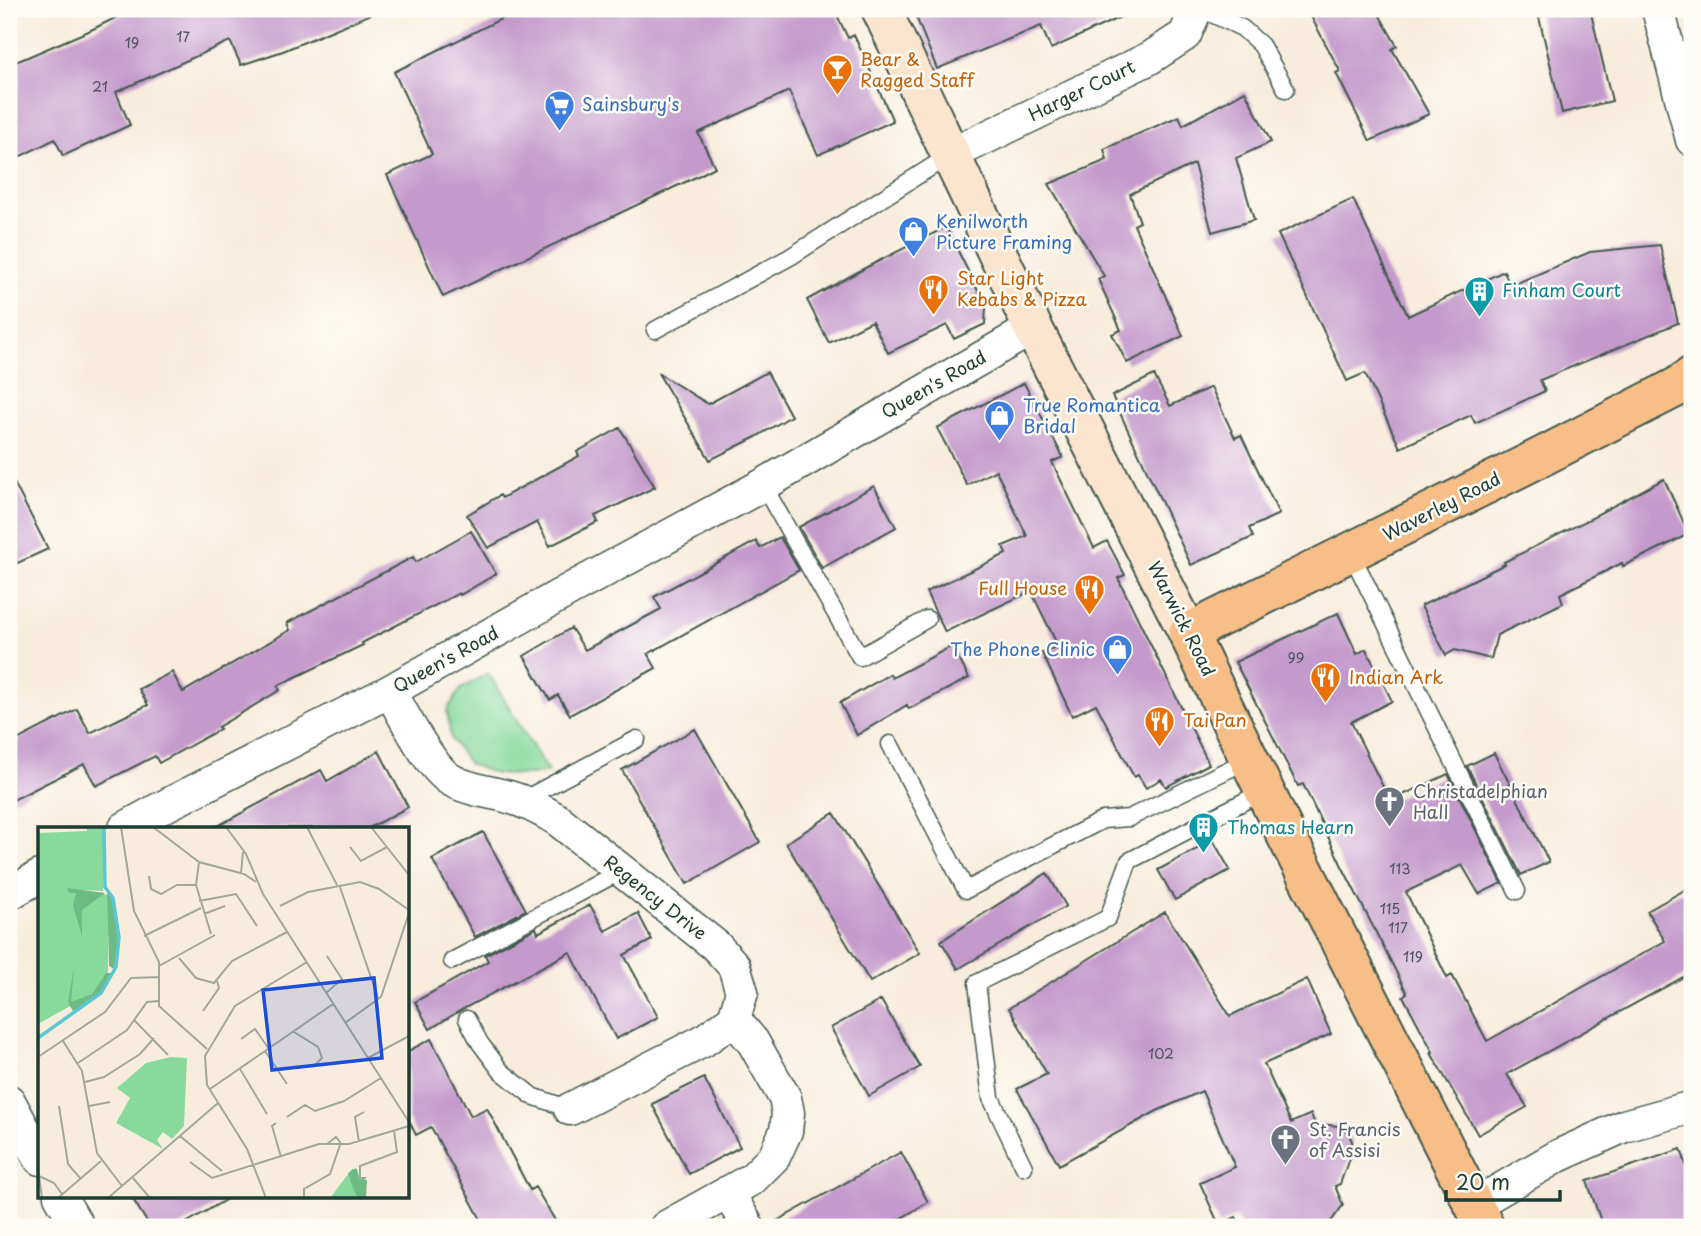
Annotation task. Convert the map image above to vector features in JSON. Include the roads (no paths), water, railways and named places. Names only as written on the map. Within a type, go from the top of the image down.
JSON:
[{"type":"main road","name":"Warwick Road","points":[[881,9],[1033,328],[1480,1216]]},
{"type":"main road","name":"Waverley Road","points":[[1188,633],[1544,456],[1677,387],[1692,376]]},
{"type":"street","name":"Harger Court","points":[[950,155],[1150,58],[1185,35],[1199,9]]},
{"type":"street","points":[[1658,9],[1692,140]]},
{"type":"street","name":"Queen's Road","points":[[127,827],[390,691],[583,582],[763,485],[1033,328]]},
{"type":"street","name":"Regency Drive","points":[[390,691],[429,758],[450,780],[536,806],[558,820],[716,946],[734,966],[742,992],[734,1019]]},
{"type":"street","points":[[9,894],[38,877]]},
{"type":"street","points":[[570,1109],[703,1041],[734,1019],[753,1042],[785,1098],[788,1113],[786,1131],[774,1157],[752,1179],[666,1227]]},
{"type":"street","points":[[9,1101],[38,1155]]},
{"type":"street","points":[[1480,1216],[1558,1156],[1624,1126],[1692,1107]]},
{"type":"street","points":[[728,1192],[748,1227]]},
{"type":"street","points":[[61,1198],[78,1227]]},
{"type":"lane","points":[[1199,9],[1241,28],[1261,45],[1286,89]]},
{"type":"lane","points":[[655,330],[790,257],[950,155]]},
{"type":"lane","points":[[763,485],[860,657],[927,619]]},
{"type":"lane","points":[[1350,553],[1517,891]]},
{"type":"lane","points":[[521,801],[637,739]]},
{"type":"lane","points":[[890,744],[966,890],[1103,820],[1129,818],[1258,775]]},
{"type":"lane","points":[[1024,1167],[991,1098],[977,983],[1108,918],[1129,861],[1258,775]]},
{"type":"lane","points":[[452,961],[621,871]]},
{"type":"lane","points":[[467,1019],[500,1071],[532,1096],[570,1109]]},
{"type":"place","name":"Bear & Ragged Staff","points":[[837,97]]},
{"type":"place","name":"Sainsbury's","points":[[559,132]]},
{"type":"place","name":"Kenilworth Picture Framing","points":[[913,259]]},
{"type":"place","name":"Star Light Kebabs & Pizza","points":[[934,316]]},
{"type":"place","name":"Finham Court","points":[[1479,318]]},
{"type":"place","name":"True Romantica Bridal","points":[[1000,443]]},
{"type":"place","name":"Full House","points":[[1090,616]]},
{"type":"place","name":"The Phone Clinic","points":[[1118,677]]},
{"type":"place","name":"Indian Ark","points":[[1326,705]]},
{"type":"place","name":"Tai Pan","points":[[1160,748]]},
{"type":"place","name":"Christadelphian Hall","points":[[1390,829]]},
{"type":"place","name":"Thomas Hearn","points":[[1204,855]]},
{"type":"place","name":"St. Francis of Assisi","points":[[1286,1167]]}]
